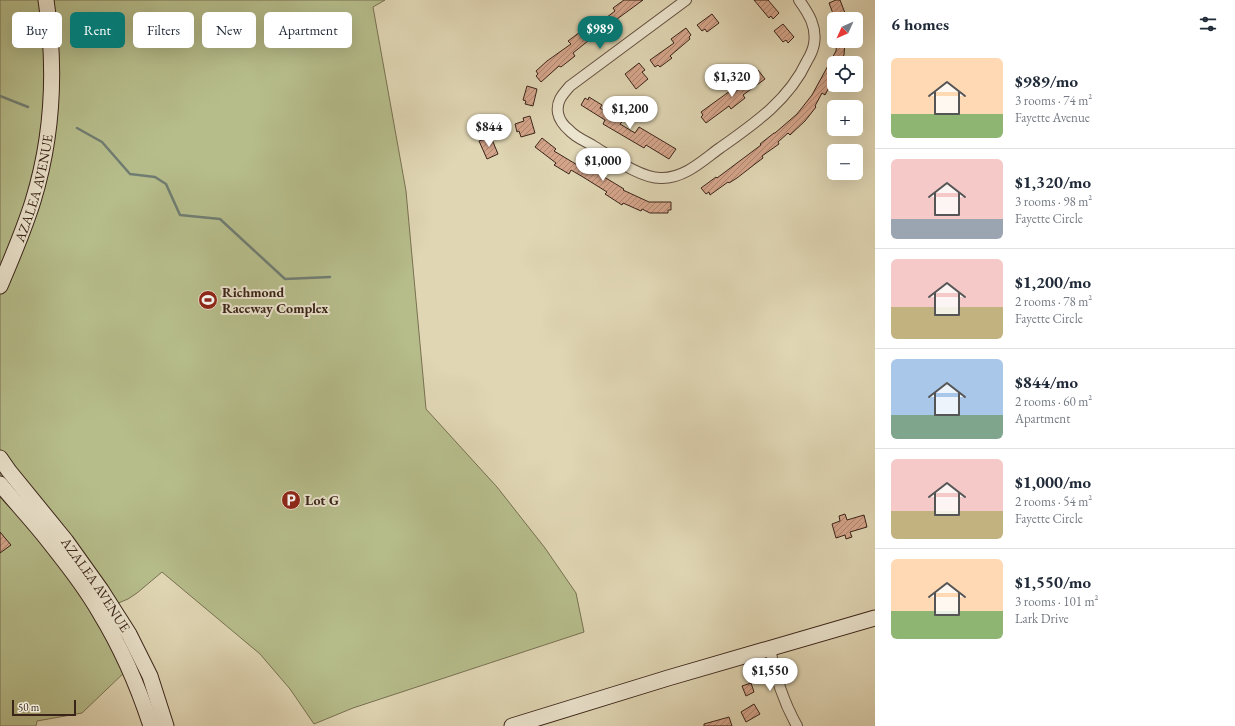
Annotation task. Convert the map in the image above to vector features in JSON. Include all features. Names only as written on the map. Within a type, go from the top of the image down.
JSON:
[{"type":"street","name":"AZALEA AVENUE","points":[[0,286],[23,231],[33,201],[46,145],[50,109],[52,62],[46,0]]},
{"type":"street","points":[[686,0],[570,86],[559,99],[558,105],[558,113],[561,120],[571,132],[635,170],[647,175],[663,178],[678,176],[696,166],[772,109],[784,96],[799,76],[812,50],[815,34],[811,18],[799,0]]},
{"type":"street","name":"AZALEA AVENUE","points":[[0,458],[66,541],[101,590],[129,634],[150,676],[166,726]]},
{"type":"street","name":"AZALEA AVENUE","points":[[0,484],[47,539],[99,611],[129,668],[151,726]]},
{"type":"street","points":[[512,726],[875,618]]},
{"type":"street","points":[[770,648],[780,687],[797,726]]},
{"type":"green space","name":"Richmond Raceway Complex","points":[[0,0],[385,0],[373,7],[406,191],[426,409],[497,487],[545,548],[576,593],[584,632],[353,708],[314,724],[290,689],[260,654],[162,572],[128,599],[99,611],[129,668],[82,713],[37,721],[36,726],[0,726]]},
{"type":"building","points":[[624,0],[643,0],[613,22],[616,25],[601,36],[598,33],[573,53],[575,56],[561,67],[559,66],[541,82],[536,76],[538,74],[536,71],[571,44],[568,41],[584,29],[586,32],[589,31],[615,11],[613,8]]},
{"type":"building","points":[[754,0],[768,0],[779,13],[773,19],[771,16],[769,18]]},
{"type":"building","points":[[840,0],[845,12],[832,12],[829,3]]},
{"type":"building","points":[[712,14],[719,23],[707,32],[705,29],[702,31],[697,25]]},
{"type":"building","points":[[783,24],[794,37],[788,43],[786,40],[783,42],[774,31]]},
{"type":"building","points":[[686,28],[691,35],[689,37],[690,39],[670,56],[672,58],[660,67],[658,65],[655,67],[650,60],[674,43],[671,39]]},
{"type":"building","points":[[836,48],[844,48],[843,56],[833,56]]},
{"type":"building","points":[[639,63],[645,70],[642,72],[648,79],[636,89],[625,74]]},
{"type":"building","points":[[827,68],[827,91],[825,95],[822,93],[815,106],[816,107],[805,121],[790,135],[788,133],[778,142],[779,144],[762,156],[763,158],[737,178],[729,183],[728,182],[710,195],[709,192],[706,194],[701,188],[761,145],[760,144],[797,114],[812,95]]},
{"type":"building","points":[[758,70],[765,79],[743,95],[745,98],[731,109],[729,106],[706,123],[701,117],[703,115],[701,112],[730,91],[732,94],[749,81],[747,79]]},
{"type":"building","points":[[527,86],[537,89],[533,106],[525,104],[526,101],[523,100]]},
{"type":"building","points":[[589,97],[602,105],[600,108],[622,122],[620,124],[635,133],[639,127],[676,149],[669,159],[646,145],[644,148],[603,124],[605,120],[581,105],[585,98],[588,100]]},
{"type":"building","points":[[530,116],[535,133],[521,137],[519,131],[517,132],[515,124],[524,121],[523,118]]},
{"type":"building","points":[[491,137],[498,154],[487,159],[479,141]]},
{"type":"building","points":[[542,138],[556,149],[554,151],[584,169],[586,166],[624,189],[623,190],[649,202],[671,202],[671,210],[668,210],[668,213],[650,213],[642,209],[641,211],[623,203],[622,205],[605,194],[607,192],[583,177],[571,170],[569,174],[554,165],[556,163],[535,147]]},
{"type":"building","points":[[845,514],[847,520],[864,515],[867,527],[850,532],[852,537],[846,539],[845,535],[836,538],[832,524],[840,521],[839,516]]},
{"type":"building","points":[[0,532],[11,545],[0,553]]},
{"type":"building","points":[[751,683],[754,692],[746,696],[742,686]]},
{"type":"building","points":[[754,704],[760,714],[746,722],[741,712]]},
{"type":"building","points":[[729,717],[732,726],[704,726],[704,724]]},
{"type":"waterway","points":[[0,96],[28,107]]},
{"type":"waterway","points":[[77,128],[102,142],[130,174],[155,177],[166,184],[180,215],[220,219],[285,279],[330,277]]},
{"type":"place","name":"Richmond Raceway Complex","points":[[208,300]]},
{"type":"place","name":"Lot G","points":[[291,500]]}]
